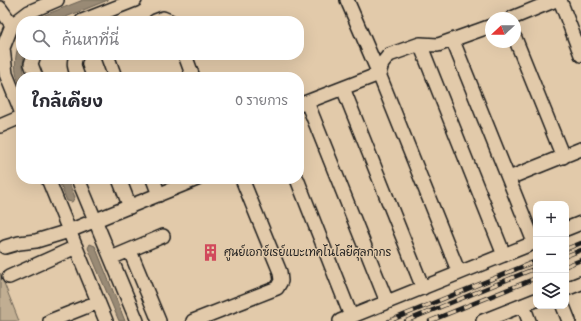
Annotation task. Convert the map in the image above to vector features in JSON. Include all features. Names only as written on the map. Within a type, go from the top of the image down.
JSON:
[{"type":"street","points":[[23,16],[28,12],[57,0]]},
{"type":"street","points":[[95,16],[135,0]]},
{"type":"street","points":[[347,0],[379,74],[459,273]]},
{"type":"street","points":[[521,14],[556,0]]},
{"type":"street","points":[[560,0],[581,55]]},
{"type":"street","points":[[0,8],[12,25]]},
{"type":"street","points":[[16,22],[12,25],[3,48],[2,59],[6,74],[16,99]]},
{"type":"street","points":[[379,74],[382,64],[389,55],[420,44],[438,45],[453,41],[485,28]]},
{"type":"street","points":[[453,41],[533,237]]},
{"type":"street","points":[[420,44],[504,255]]},
{"type":"street","points":[[519,48],[562,156]]},
{"type":"street","points":[[32,60],[31,64],[34,72]]},
{"type":"street","points":[[75,60],[74,67],[76,72]]},
{"type":"street","points":[[109,60],[113,72]]},
{"type":"street","points":[[187,60],[191,72]]},
{"type":"street","points":[[304,104],[379,74]]},
{"type":"street","points":[[343,88],[422,288]]},
{"type":"street","points":[[304,106],[387,302]]},
{"type":"street","points":[[0,126],[16,119]]},
{"type":"street","points":[[509,178],[581,149]]},
{"type":"street","points":[[50,184],[106,321]]},
{"type":"street","points":[[80,184],[137,321]]},
{"type":"street","points":[[121,184],[130,207]]},
{"type":"street","points":[[155,184],[159,195]]},
{"type":"street","points":[[5,247],[19,243],[36,241],[70,231],[185,184]]},
{"type":"street","points":[[193,321],[277,288],[281,281],[280,272],[244,184]]},
{"type":"street","points":[[299,184],[346,319],[533,243]]},
{"type":"street","points":[[569,228],[581,223]]},
{"type":"street","points":[[111,258],[163,236]]},
{"type":"street","points":[[9,277],[76,247]]},
{"type":"street","points":[[130,251],[159,321]]},
{"type":"street","points":[[569,288],[581,283]]},
{"type":"street","points":[[483,321],[533,301]]},
{"type":"street","points":[[50,321],[98,302]]},
{"type":"street","points":[[523,305],[529,321]]},
{"type":"street","points":[[564,309],[569,321]]},
{"type":"shaded area","points":[[83,0],[108,0],[68,16],[43,16]]},
{"type":"shaded area","points":[[16,57],[16,60],[24,60],[24,72],[16,72],[15,63]]},
{"type":"shaded area","points":[[60,184],[69,184],[75,197],[72,202],[67,201]]},
{"type":"shaded area","points":[[90,244],[95,246],[125,321],[119,321],[88,248]]},
{"type":"shaded area","points":[[0,273],[19,321],[0,321]]},
{"type":"railway","points":[[569,248],[581,243]]},
{"type":"railway","points":[[569,255],[581,250]]},
{"type":"railway","points":[[569,265],[581,260]]},
{"type":"railway","points":[[389,321],[533,262]]},
{"type":"railway","points":[[406,321],[533,269]]},
{"type":"railway","points":[[430,321],[533,279]]},
{"type":"place","name":"ศูนย์เอกซ์เรย์แบะเทคโนโลยีศุลกากร","points":[[211,252]]}]
